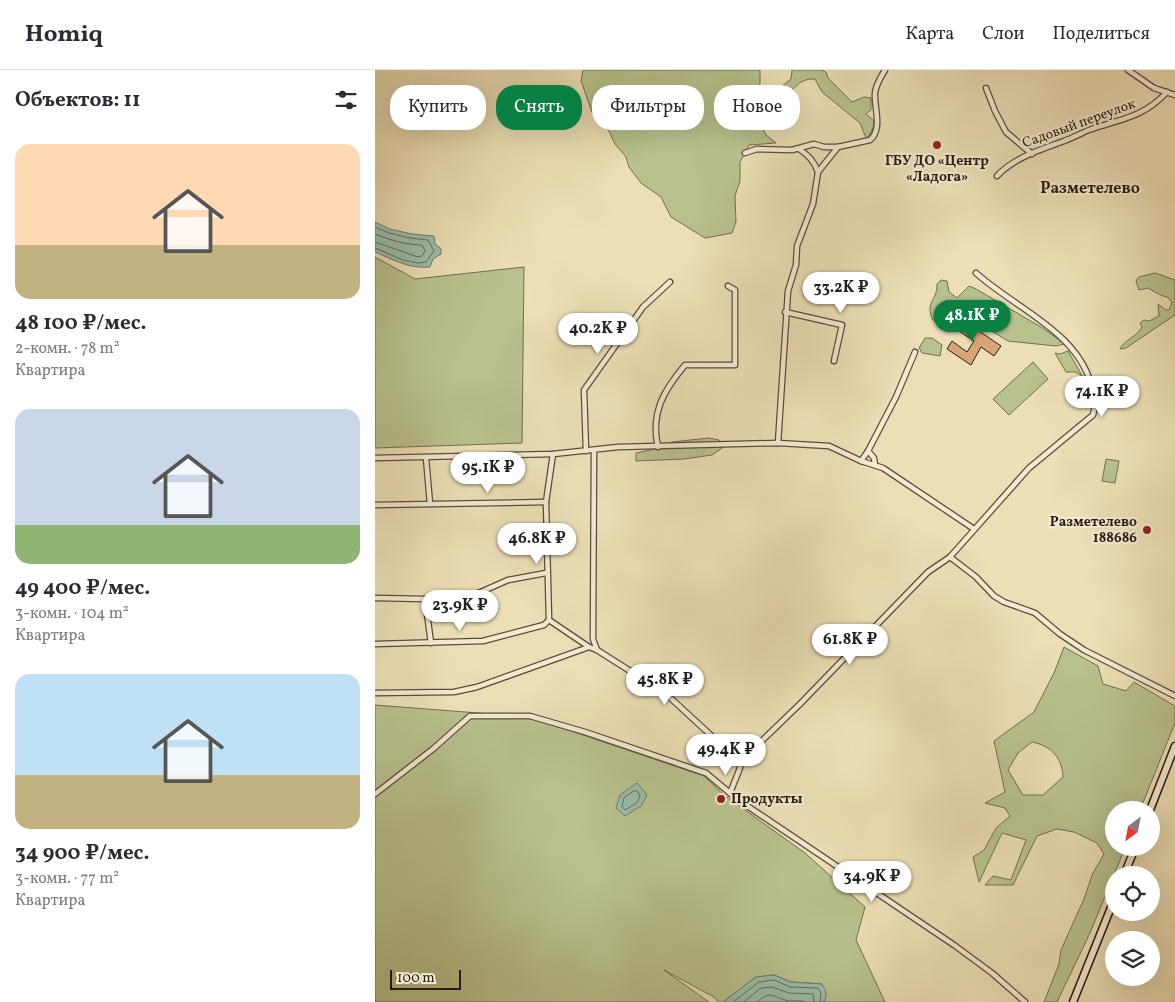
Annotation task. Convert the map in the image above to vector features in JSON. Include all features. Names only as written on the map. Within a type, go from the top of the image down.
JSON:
[{"type":"main road","points":[[1154,801],[1175,746]]},
{"type":"main road","points":[[1073,1002],[1106,921]]},
{"type":"street","points":[[745,153],[757,149],[784,152],[814,144],[824,147],[838,147],[870,140],[874,137],[877,126],[875,93],[885,70]]},
{"type":"street","points":[[1127,70],[1154,88],[1175,95]]},
{"type":"street","points":[[986,88],[1006,132],[1032,154]]},
{"type":"street","name":"Садовый переулок","points":[[997,176],[1015,160],[1087,131],[1130,118],[1157,104],[1167,92]]},
{"type":"street","points":[[778,443],[785,312],[788,291],[796,265],[797,246],[813,204],[818,172],[838,147]]},
{"type":"street","points":[[799,149],[814,162],[818,172]]},
{"type":"street","points":[[730,793],[740,768],[740,762],[800,704],[928,572],[950,558],[1029,468],[1093,415],[1095,405],[1089,375],[1073,349],[1058,333],[996,290],[977,273]]},
{"type":"street","points":[[586,450],[584,390],[643,307],[670,282]]},
{"type":"street","points":[[658,447],[655,431],[661,399],[685,365],[735,365],[735,290],[728,286]]},
{"type":"street","points":[[785,312],[842,325],[835,361]]},
{"type":"street","points":[[861,461],[896,397],[915,352]]},
{"type":"street","points":[[375,458],[553,454],[618,447],[778,443],[829,446],[861,461],[875,465],[895,476],[974,529]]},
{"type":"street","points":[[594,450],[593,639],[597,650]]},
{"type":"street","points":[[868,451],[874,458],[875,465]]},
{"type":"street","points":[[375,644],[483,641],[544,625],[549,620],[546,573],[546,502],[553,454]]},
{"type":"street","points":[[426,458],[430,504]]},
{"type":"street","points":[[375,506],[546,502]]},
{"type":"street","points":[[950,558],[976,577],[994,596],[1004,602],[1035,613],[1060,634],[1084,650],[1175,696]]},
{"type":"street","points":[[375,598],[425,599],[474,595],[508,580],[546,573]]},
{"type":"street","points":[[425,599],[431,643]]},
{"type":"street","points":[[549,620],[589,647],[597,650],[665,693],[740,762]]},
{"type":"street","points":[[375,693],[454,692],[477,687],[589,647]]},
{"type":"street","points":[[375,794],[433,749],[470,716],[530,716],[585,732],[706,773],[730,793],[855,880],[954,945],[1025,1002]]},
{"type":"shaded area","points":[[583,70],[760,70],[759,85],[714,85],[714,130],[764,130],[766,135],[776,143],[749,145],[740,162],[740,181],[735,196],[736,222],[732,233],[705,238],[671,217],[661,197],[641,183],[629,167],[626,157],[615,144],[608,130],[704,130],[704,85],[592,85],[592,112],[581,81]]},
{"type":"shaded area","points":[[792,70],[821,70],[826,72],[828,78],[852,102],[864,97],[871,98],[871,110],[866,114],[874,121],[868,138],[866,138],[860,123],[822,92],[815,79],[803,81],[797,85],[784,85],[791,79]]},
{"type":"shaded area","points":[[375,257],[415,279],[524,267],[522,443],[375,448]]},
{"type":"shaded area","points":[[1155,273],[1175,280],[1175,315],[1126,348],[1120,349],[1124,343],[1140,330],[1142,327],[1140,323],[1159,316],[1158,304],[1169,310],[1172,302],[1167,297],[1148,288],[1139,290],[1136,281],[1139,277]]},
{"type":"shaded area","points":[[941,280],[947,281],[949,292],[957,298],[969,286],[1041,327],[1065,344],[1056,346],[1008,341],[990,330],[1004,310],[997,306],[984,325],[957,306],[952,310],[947,321],[938,322],[933,320],[930,309],[936,294],[937,284]]},
{"type":"shaded area","points":[[925,338],[932,338],[942,345],[940,356],[922,353],[919,348]]},
{"type":"shaded area","points":[[1068,351],[1083,377],[1076,372],[1066,372],[1055,353],[1060,354]]},
{"type":"shaded area","points":[[1033,362],[1048,379],[1009,415],[993,399]]},
{"type":"shaded area","points":[[709,438],[719,440],[725,446],[712,455],[684,459],[636,461],[636,453],[664,447],[672,442]]},
{"type":"shaded area","points":[[1106,459],[1119,461],[1115,483],[1102,481]]},
{"type":"shaded area","points":[[1064,647],[1098,666],[1103,684],[1126,691],[1134,682],[1175,706],[1175,723],[1144,801],[1105,801],[1105,856],[1122,856],[1118,866],[1105,866],[1105,897],[1057,1002],[1044,1002],[1059,964],[1061,950],[1084,899],[1092,875],[1104,854],[1097,843],[1074,832],[1057,829],[1037,836],[1013,885],[985,885],[993,876],[1011,880],[1026,840],[1002,833],[979,882],[973,857],[984,850],[996,828],[1010,816],[1005,808],[985,803],[1005,792],[994,741],[1034,712],[1054,673]],"holes":[[[1032,742],[1045,746],[1055,754],[1061,764],[1063,777],[1043,795],[1023,795],[1008,770],[1018,753]]]},
{"type":"shaded area","points":[[375,705],[530,717],[704,776],[724,795],[805,853],[865,907],[856,940],[885,1002],[823,1002],[825,1000],[822,984],[791,982],[774,975],[756,977],[723,1002],[718,1002],[714,997],[664,970],[709,1002],[375,1002]]},
{"type":"water","points":[[375,222],[390,229],[434,236],[435,244],[441,249],[441,254],[433,259],[430,267],[415,267],[375,252]]},
{"type":"water","points":[[637,783],[647,795],[641,806],[625,816],[616,808],[620,795]]},
{"type":"water","points":[[774,975],[791,982],[822,984],[826,998],[823,1002],[723,1002],[756,977]]},
{"type":"building","points":[[957,316],[1001,346],[994,356],[981,347],[971,365],[947,349],[952,341],[967,352],[974,341],[950,325]]},
{"type":"place","name":"ГБУ ДО «Центр «Ладога»","points":[[937,145]]},
{"type":"place","name":"Разметелево 188686","points":[[1147,530]]},
{"type":"place","name":"Продукты","points":[[721,799]]},
{"type":"district","name":"Разметелево","points":[[1090,189]]}]
